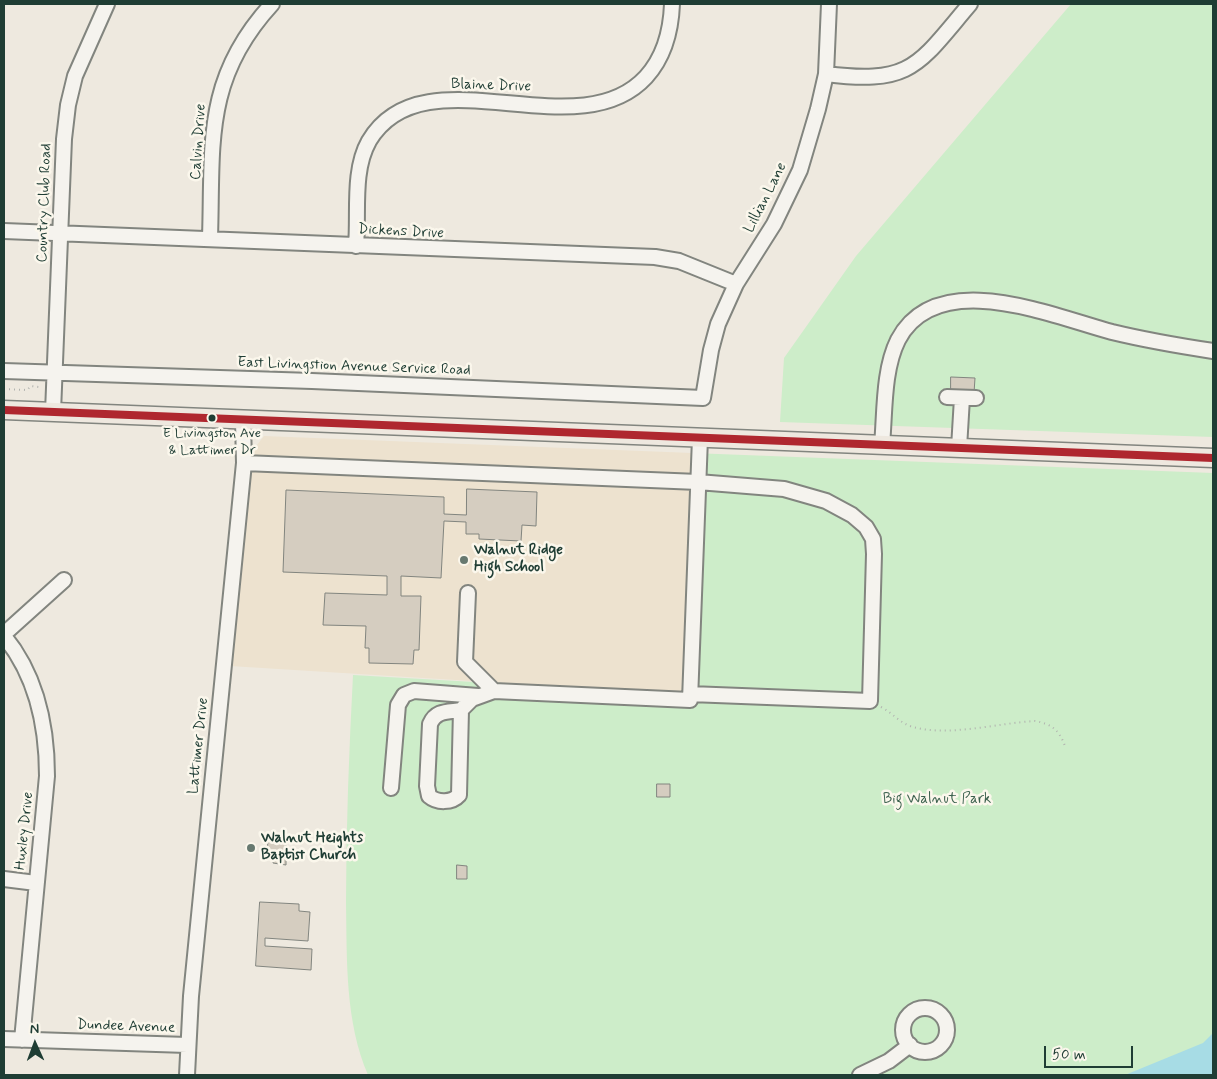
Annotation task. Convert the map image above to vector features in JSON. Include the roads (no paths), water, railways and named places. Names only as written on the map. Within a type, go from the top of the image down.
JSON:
[{"type":"main road","points":[[4,410],[243,421],[1213,458]]},
{"type":"street","name":"Country Club Road","points":[[53,412],[64,139],[68,105],[75,76],[107,4]]},
{"type":"street","name":"Calvin Drive","points":[[210,238],[214,137],[218,101],[226,75],[238,50],[249,31],[272,4]]},
{"type":"street","name":"Blaine Drive","points":[[356,246],[361,163],[368,142],[382,124],[392,116],[414,105],[438,101],[570,106],[602,103],[618,98],[643,79],[662,55],[670,29],[672,4]]},
{"type":"street","name":"Lillian Lane","points":[[703,398],[716,333],[736,284],[774,224],[800,170],[826,74],[829,4]]},
{"type":"street","points":[[826,74],[855,78],[879,77],[907,69],[929,52],[970,4]]},
{"type":"street","name":"Dickens Drive","points":[[4,231],[655,257],[686,263],[736,284]]},
{"type":"street","points":[[882,445],[890,362],[899,339],[923,313],[955,301],[975,300],[1010,305],[1115,333],[1213,351]]},
{"type":"street","name":"East Livingstion Avenue Service Road","points":[[4,371],[312,381],[703,398]]},
{"type":"street","points":[[947,397],[969,398],[959,448]]},
{"type":"street","name":"Lattimer Drive","points":[[187,1075],[187,1045],[244,463],[243,421]]},
{"type":"street","points":[[461,710],[439,712],[433,716],[430,724],[427,786],[429,796],[434,800],[447,801],[455,799],[459,795],[461,710],[465,704],[480,696],[494,691],[690,700],[700,438]]},
{"type":"street","points":[[244,463],[698,482],[784,489],[826,501],[852,515],[866,527],[873,539],[874,554],[870,701],[690,694]]},
{"type":"street","points":[[4,635],[64,580]]},
{"type":"street","points":[[468,593],[465,662],[494,691]]},
{"type":"street","name":"Huxley Drive","points":[[4,635],[14,648],[28,674],[39,701],[46,734],[47,776],[22,1040]]},
{"type":"street","points":[[391,788],[398,706],[404,695],[414,691],[480,696]]},
{"type":"street","points":[[4,879],[36,883]]},
{"type":"street","name":"Dundee Avenue","points":[[4,1039],[187,1045]]},
{"type":"street","points":[[860,1075],[889,1060],[910,1045]]},
{"type":"water","points":[[1213,1033],[1213,1075],[1125,1075],[1203,1043]]},
{"type":"place","name":"E Livingston Ave & Lattimer Dr","points":[[212,418]]},
{"type":"place","name":"Walnut Ridge High School","points":[[464,560]]},
{"type":"place","name":"Walnut Heights Baptist Church","points":[[251,848]]},
{"type":"park label","name":"Big Walnut Park","points":[[937,800]]}]
